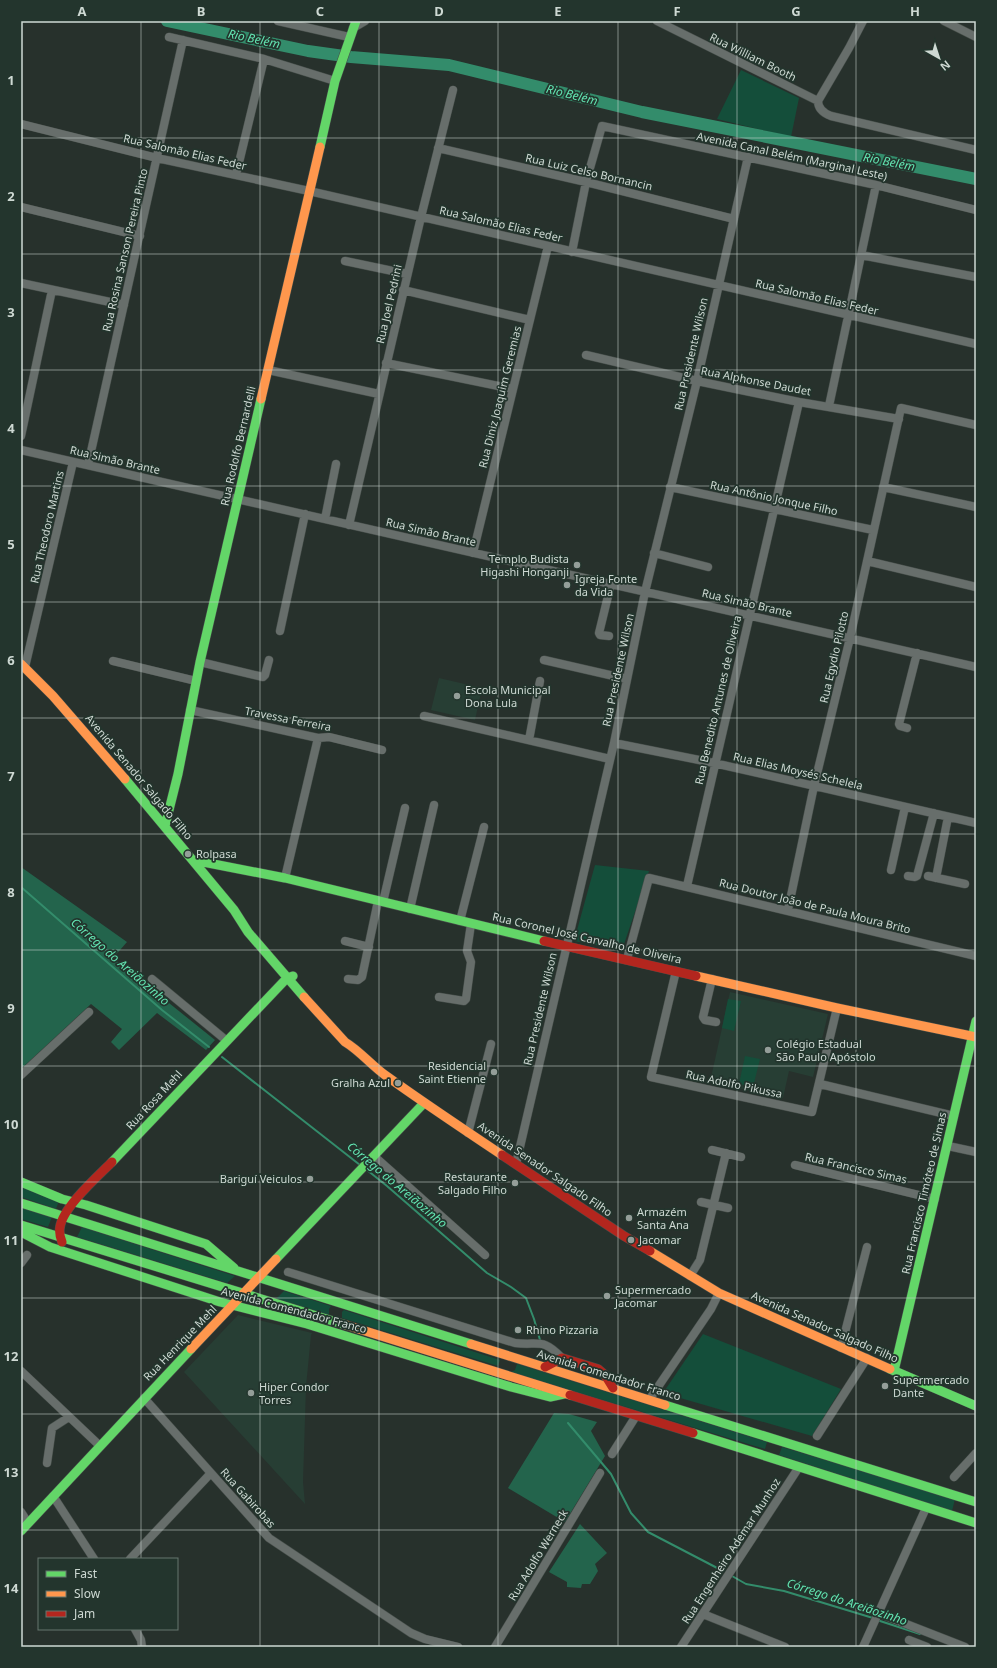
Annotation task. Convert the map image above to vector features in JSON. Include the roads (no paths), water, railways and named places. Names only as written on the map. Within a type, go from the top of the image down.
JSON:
[{"type":"main road","name":"Rua Rodolfo Bernardelli","points":[[165,826],[178,774],[200,662],[309,191],[337,76],[354,23]]},
{"type":"main road","name":"Avenida Senador Salgado Filho","points":[[23,666],[53,696],[165,826],[234,910],[248,932],[291,976],[345,1042],[352,1046],[379,1070],[424,1104],[624,1236],[719,1294],[976,1406]]},
{"type":"main road","name":"Rua Coronel José Carvalho de Oliveira","points":[[193,860],[285,878],[460,922],[837,1008],[974,1036]]},
{"type":"main road","name":"Rua Rosa Mehl","points":[[59,1236],[59,1225],[63,1216],[74,1202],[227,1040],[291,976]]},
{"type":"main road","name":"Rua Francisco Timóteo de Simas","points":[[894,1371],[974,1036],[976,1021]]},
{"type":"main road","name":"Rua Henrique Mehl","points":[[21,1531],[144,1398],[424,1104]]},
{"type":"main road","name":"Avenida Comendador Franco","points":[[21,1182],[50,1195],[206,1244],[236,1270]]},
{"type":"main road","name":"Avenida Comendador Franco","points":[[21,1203],[976,1502]]},
{"type":"main road","name":"Avenida Comendador Franco","points":[[21,1225],[764,1455],[926,1508],[976,1522]]},
{"type":"main road","name":"Avenida Comendador Franco","points":[[21,1232],[50,1247],[232,1306],[307,1324],[511,1387],[550,1397],[564,1394]]},
{"type":"main road","points":[[59,1236],[70,1254]]},
{"type":"main road","points":[[335,1323],[335,1309],[340,1304],[346,1304]]},
{"type":"main road","points":[[501,1374],[507,1372],[511,1366],[511,1359],[508,1355]]},
{"type":"main road","points":[[544,1367],[562,1358],[598,1369],[605,1375],[613,1388]]},
{"type":"main road","points":[[764,1455],[771,1454],[776,1449],[775,1442],[771,1438]]},
{"type":"street","points":[[278,21],[348,42]]},
{"type":"street","points":[[354,23],[365,21]]},
{"type":"street","name":"Rua William Booth","points":[[657,21],[818,101]]},
{"type":"street","points":[[863,21],[818,101],[818,106],[822,111],[831,116],[976,150]]},
{"type":"street","points":[[944,21],[976,37]]},
{"type":"street","points":[[170,37],[337,76]]},
{"type":"street","name":"Rua Rosina Sanson Pereira Pinto","points":[[88,465],[183,40]]},
{"type":"street","points":[[236,175],[264,59]]},
{"type":"street","name":"Rua Joel Pedrini","points":[[349,524],[407,274],[454,90]]},
{"type":"street","name":"Rua Salomão Elias Feder","points":[[21,124],[157,158],[309,191],[848,316],[976,344]]},
{"type":"street","name":"Avenida Canal Belém (Marginal Leste)","points":[[586,182],[602,126],[748,157],[976,210]]},
{"type":"street","name":"Rua Luiz Celso Bornancin","points":[[438,148],[586,182],[734,219]]},
{"type":"street","name":"Rua Presidente Wilson","points":[[516,1164],[614,743],[645,592],[697,381],[748,157]]},
{"type":"street","points":[[572,252],[586,182]]},
{"type":"street","points":[[829,406],[876,186]]},
{"type":"street","points":[[21,207],[140,236]]},
{"type":"street","name":"Rua Diniz Joaquim Geremias","points":[[473,553],[548,246]]},
{"type":"street","points":[[861,255],[976,277]]},
{"type":"street","points":[[345,261],[407,274]]},
{"type":"street","points":[[21,283],[124,305]]},
{"type":"street","points":[[21,436],[52,290]]},
{"type":"street","points":[[404,290],[530,320]]},
{"type":"street","name":"Rua Alphonse Daudet","points":[[586,355],[697,381],[799,402],[899,419]]},
{"type":"street","points":[[386,363],[512,389]]},
{"type":"street","points":[[268,370],[379,394]]},
{"type":"street","name":"Rua Benedito Antunes de Oliveira","points":[[687,886],[714,763],[799,402]]},
{"type":"street","name":"Rua Egydio Pilotto","points":[[788,910],[814,786],[850,638],[901,408],[976,425]]},
{"type":"street","name":"Rua Simão Brante","points":[[21,450],[976,667]]},
{"type":"street","name":"Rua Theodoro Martins","points":[[23,666],[73,462]]},
{"type":"street","points":[[325,519],[336,464]]},
{"type":"street","name":"Rua Antônio Jonque Filho","points":[[670,487],[873,530]]},
{"type":"street","points":[[883,487],[976,507]]},
{"type":"street","points":[[280,631],[305,514]]},
{"type":"street","points":[[654,553],[708,566]]},
{"type":"street","points":[[867,561],[976,587]]},
{"type":"street","points":[[609,636],[600,635],[599,633],[611,584]]},
{"type":"street","points":[[907,728],[900,726],[899,724],[917,653]]},
{"type":"street","points":[[200,662],[263,676],[265,675],[269,660]]},
{"type":"street","points":[[544,660],[627,679]]},
{"type":"street","points":[[113,662],[196,680]]},
{"type":"street","points":[[529,740],[540,681]]},
{"type":"street","name":"Travessa Ferreira","points":[[190,710],[318,738],[329,738],[382,750]]},
{"type":"street","points":[[424,716],[610,759]]},
{"type":"street","points":[[285,878],[318,738]]},
{"type":"street","name":"Rua Elias Moysés Schelela","points":[[614,743],[714,763],[976,823]]},
{"type":"street","points":[[410,909],[434,805]]},
{"type":"street","points":[[891,870],[905,807]]},
{"type":"street","points":[[348,979],[361,979],[405,808]]},
{"type":"street","points":[[908,876],[917,876],[934,813]]},
{"type":"street","points":[[948,817],[932,877],[965,884]]},
{"type":"street","points":[[460,922],[484,827]]},
{"type":"street","name":"Rua Doutor João de Paula Moura Brito","points":[[627,959],[649,878],[976,956]]},
{"type":"street","points":[[439,997],[464,1001],[466,999],[471,962],[467,951],[471,924]]},
{"type":"street","points":[[345,941],[369,947]]},
{"type":"street","name":"Rua Adolfo Pikussa","points":[[676,971],[651,1077],[812,1112],[820,1084]]},
{"type":"street","points":[[152,979],[227,1040]]},
{"type":"street","points":[[712,979],[703,1017],[705,1020],[716,1022]]},
{"type":"street","points":[[837,1008],[820,1084],[954,1116]]},
{"type":"street","points":[[21,1075],[88,1012]]},
{"type":"street","points":[[468,1133],[491,1044]]},
{"type":"street","points":[[948,1146],[976,1152]]},
{"type":"street","points":[[712,1150],[741,1157]]},
{"type":"street","points":[[690,1276],[700,1260],[726,1153]]},
{"type":"street","points":[[374,1156],[485,1255]]},
{"type":"street","name":"Rua Francisco Simas","points":[[795,1165],[935,1199]]},
{"type":"street","points":[[701,1202],[728,1208]]},
{"type":"street","points":[[841,1348],[867,1247]]},
{"type":"street","points":[[21,1262],[28,1255]]},
{"type":"street","name":"Avenida Comendador Franco","points":[[288,1272],[515,1343],[541,1342],[547,1344],[562,1358]]},
{"type":"street","points":[[649,1400],[719,1294]]},
{"type":"street","points":[[817,1436],[867,1358]]},
{"type":"street","points":[[21,1371],[100,1446]]},
{"type":"street","name":"Rua Gabirobas","points":[[144,1398],[268,1538],[411,1632],[425,1640],[458,1647]]},
{"type":"street","points":[[612,1454],[636,1416]]},
{"type":"street","points":[[47,1463],[52,1428],[70,1417]]},
{"type":"street","points":[[954,1477],[976,1453]]},
{"type":"street","name":"Rua Engenheiro Ademar Munhoz","points":[[681,1647],[799,1467]]},
{"type":"street","points":[[131,1558],[210,1473]]},
{"type":"street","name":"Rua Adolfo Werneck","points":[[495,1647],[600,1473]]},
{"type":"street","points":[[53,1496],[93,1558]]},
{"type":"street","points":[[863,1647],[926,1508]]},
{"type":"street","points":[[21,1512],[28,1523]]},
{"type":"street","points":[[703,1614],[786,1647]]},
{"type":"street","points":[[876,1617],[965,1647]]},
{"type":"street","points":[[136,1630],[141,1640],[142,1647]]},
{"type":"street","points":[[910,1640],[927,1647]]},
{"type":"waterway","name":"Rio Belém","points":[[167,21],[308,51],[351,57],[449,65],[642,112],[976,179]]},
{"type":"waterway","name":"Córrego do Areiãozinho","points":[[21,887],[162,1010],[209,1047]]},
{"type":"waterway","name":"Córrego do Areiãozinho","points":[[222,1057],[360,1165]]},
{"type":"waterway","name":"Córrego do Areiãozinho","points":[[367,1170],[487,1273],[526,1298],[540,1340]]},
{"type":"waterway","name":"Córrego do Areiãozinho","points":[[568,1423],[611,1474],[631,1513],[648,1532],[723,1571]]},
{"type":"waterway","name":"Córrego do Areiãozinho","points":[[732,1576],[746,1584],[784,1591],[873,1618]]},
{"type":"waterway","name":"Córrego do Areiãozinho","points":[[877,1620],[920,1634]]},
{"type":"place","name":"Templo Budista Higashi Honganji","points":[[577,565]]},
{"type":"place","name":"Igreja Fonte da Vida","points":[[567,585]]},
{"type":"place","name":"Escola Municipal Dona Lula","points":[[457,696]]},
{"type":"place","name":"Rolpasa","points":[[188,854]]},
{"type":"place","name":"Colégio Estadual São Paulo Apóstolo","points":[[768,1050]]},
{"type":"place","name":"Residencial Saint Etienne","points":[[494,1072]]},
{"type":"place","name":"Gralha Azul","points":[[398,1083]]},
{"type":"place","name":"Bariguí Veiculos","points":[[310,1179]]},
{"type":"place","name":"Restaurante Salgado Filho","points":[[515,1183]]},
{"type":"place","name":"Armazém Santa Ana","points":[[629,1218]]},
{"type":"place","name":"Jacomar","points":[[631,1240]]},
{"type":"place","name":"Supermercado Jacomar","points":[[607,1296]]},
{"type":"place","name":"Rhino Pizzaria","points":[[518,1330]]},
{"type":"place","name":"Supermercado Dante","points":[[885,1386]]},
{"type":"place","name":"Hiper Condor Torres","points":[[251,1393]]}]
